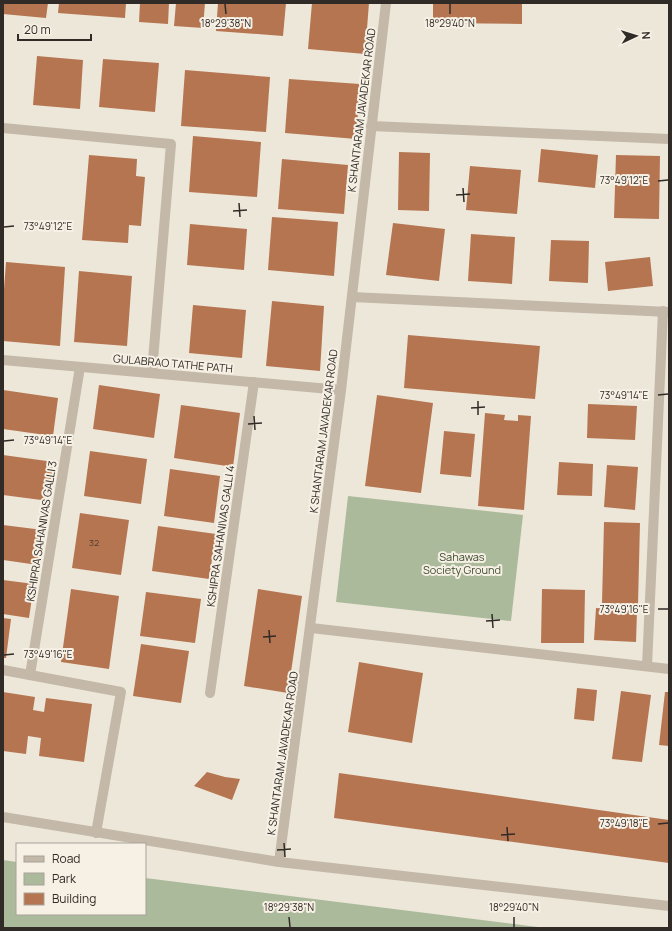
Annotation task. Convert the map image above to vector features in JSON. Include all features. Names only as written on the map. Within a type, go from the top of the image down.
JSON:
[{"type":"street","name":"K SHANTARAM JAVADEKAR ROAD","points":[[279,862],[311,628],[341,390],[386,3]]},
{"type":"street","points":[[371,126],[669,139]]},
{"type":"street","points":[[3,128],[171,144],[152,372]]},
{"type":"street","points":[[352,297],[666,311],[647,666]]},
{"type":"street","name":"GULABRAO TATHE PATH","points":[[3,360],[152,372],[341,390]]},
{"type":"street","name":"KSHIPRA SAHANIVAS GALLI 3","points":[[30,675],[80,367]]},
{"type":"street","name":"KSHIPRA SAHANIVAS GALLI 4","points":[[210,693],[254,382]]},
{"type":"street","points":[[311,628],[669,669]]},
{"type":"street","points":[[3,670],[121,692],[96,832]]},
{"type":"street","points":[[3,817],[279,862],[669,906]]},
{"type":"green space","name":"Sahawas Society Ground","points":[[348,496],[523,515],[511,621],[336,602]]},
{"type":"green space","points":[[3,860],[16,862],[16,915],[146,915],[146,878],[546,928],[3,928]]},
{"type":"building","points":[[3,3],[48,3],[46,18],[3,14]]},
{"type":"building","points":[[59,3],[126,3],[125,18],[58,13]]},
{"type":"building","points":[[140,3],[169,3],[168,24],[139,22]]},
{"type":"building","points":[[176,3],[205,3],[203,28],[174,26]]},
{"type":"building","points":[[218,3],[286,3],[283,36],[216,31]]},
{"type":"building","points":[[312,3],[369,3],[365,54],[308,49]]},
{"type":"building","points":[[433,3],[522,3],[522,24],[433,23]]},
{"type":"building","points":[[37,56],[83,60],[80,109],[33,105]]},
{"type":"building","points":[[103,59],[159,63],[155,112],[99,107]]},
{"type":"building","points":[[185,70],[270,77],[266,132],[181,126]]},
{"type":"building","points":[[289,79],[360,84],[356,139],[285,133]]},
{"type":"building","points":[[193,136],[261,142],[257,197],[189,192]]},
{"type":"building","points":[[541,149],[598,155],[595,188],[538,182]]},
{"type":"building","points":[[399,152],[430,153],[429,211],[398,210]]},
{"type":"building","points":[[89,155],[137,159],[136,176],[145,177],[141,226],[129,225],[128,243],[82,240]]},
{"type":"building","points":[[616,155],[660,156],[659,219],[614,218]]},
{"type":"building","points":[[282,159],[348,165],[344,214],[278,209]]},
{"type":"building","points":[[470,166],[521,170],[517,214],[466,210]]},
{"type":"building","points":[[272,217],[338,222],[334,276],[268,270]]},
{"type":"building","points":[[393,223],[445,229],[439,281],[386,275]]},
{"type":"building","points":[[190,224],[247,229],[244,270],[187,265]]},
{"type":"building","points":[[471,234],[515,237],[512,284],[468,281]]},
{"type":"building","points":[[551,240],[589,241],[588,283],[549,281]]},
{"type":"building","points":[[650,257],[653,286],[608,291],[605,262]]},
{"type":"building","points":[[6,262],[65,267],[60,346],[3,341],[3,302]]},
{"type":"building","points":[[79,271],[132,276],[127,346],[74,342]]},
{"type":"building","points":[[272,301],[324,306],[320,371],[266,366]]},
{"type":"building","points":[[193,305],[246,310],[242,358],[189,353]]},
{"type":"building","points":[[408,335],[540,346],[535,399],[404,388]]},
{"type":"building","points":[[99,385],[160,394],[154,438],[93,429]]},
{"type":"building","points":[[3,390],[58,398],[53,436],[3,429]]},
{"type":"building","points":[[377,395],[433,403],[421,493],[365,486]]},
{"type":"building","points":[[588,404],[637,406],[635,440],[587,438]]},
{"type":"building","points":[[181,405],[240,413],[233,467],[174,458]]},
{"type":"building","points":[[485,413],[505,415],[504,420],[518,421],[518,415],[531,416],[524,510],[478,506]]},
{"type":"building","points":[[444,431],[475,434],[471,477],[440,474]]},
{"type":"building","points":[[90,451],[147,459],[141,504],[84,496]]},
{"type":"building","points":[[3,455],[54,462],[49,501],[3,495]]},
{"type":"building","points":[[559,462],[593,464],[592,496],[557,495]]},
{"type":"building","points":[[607,465],[638,467],[635,510],[604,507]]},
{"type":"building","points":[[170,469],[220,476],[214,523],[164,516]]},
{"type":"building","points":[[80,513],[129,520],[121,575],[72,568]]},
{"type":"building","points":[[604,522],[640,523],[638,604],[602,603]]},
{"type":"building","points":[[3,525],[43,530],[38,565],[3,560]]},
{"type":"building","points":[[158,526],[216,534],[209,579],[152,571]]},
{"type":"building","points":[[3,580],[34,584],[29,618],[3,614]]},
{"type":"building","points":[[71,589],[119,596],[109,669],[61,662]]},
{"type":"building","points":[[258,589],[302,596],[288,693],[244,686]]},
{"type":"building","points":[[542,589],[585,590],[584,643],[541,643]]},
{"type":"building","points":[[146,592],[201,599],[195,643],[140,636]]},
{"type":"building","points":[[596,608],[637,611],[636,642],[594,640]]},
{"type":"building","points":[[3,618],[11,619],[6,658],[3,658]]},
{"type":"building","points":[[141,644],[189,651],[181,703],[133,696]]},
{"type":"building","points":[[359,662],[423,673],[412,743],[348,732]]},
{"type":"building","points":[[577,688],[597,690],[594,721],[574,719]]},
{"type":"building","points":[[621,691],[651,695],[642,762],[612,759]]},
{"type":"building","points":[[3,692],[35,697],[33,710],[44,712],[46,698],[92,704],[84,762],[39,756],[41,738],[28,736],[26,754],[3,751]]},
{"type":"building","points":[[665,692],[669,692],[669,746],[659,745]]},
{"type":"building","points":[[207,772],[240,779],[232,800],[194,786]]},
{"type":"building","points":[[339,773],[669,820],[669,863],[334,818]]}]
